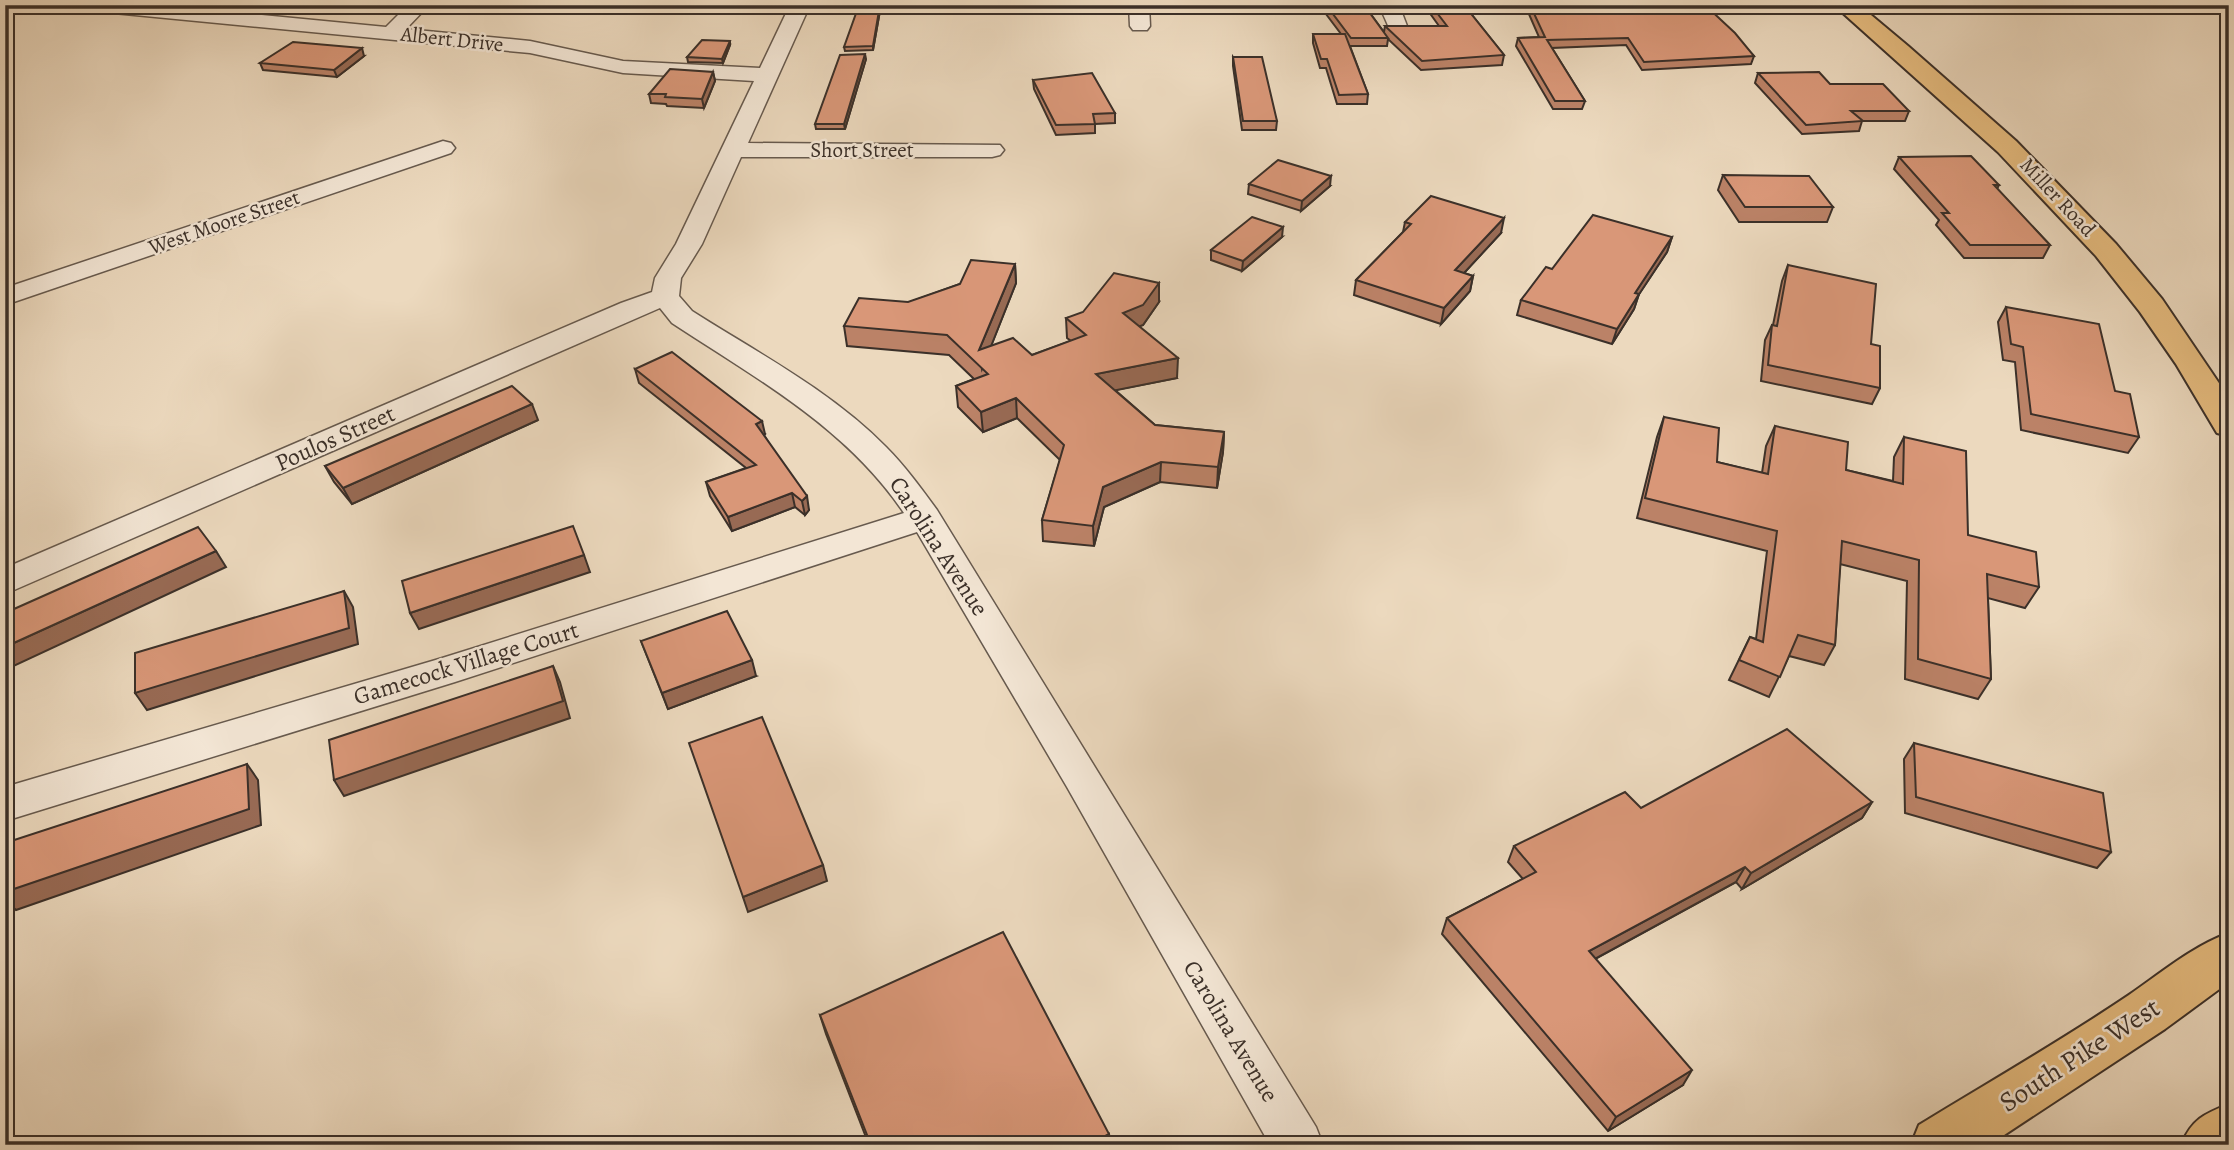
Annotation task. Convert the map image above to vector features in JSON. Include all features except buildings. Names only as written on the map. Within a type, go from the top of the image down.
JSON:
[{"type":"main road","name":"Miller Road","points":[[1845,5],[1965,105],[2064,202],[2119,264],[2170,329],[2229,426]]},
{"type":"main road","points":[[2182,985],[2229,923]]},
{"type":"main road","points":[[2182,985],[2229,955]]},
{"type":"main road","name":"South Pike West","points":[[1939,1145],[2147,1012],[2182,985]]},
{"type":"main road","points":[[2209,1145],[2229,1131]]},
{"type":"street","name":"Albert Drive","points":[[93,5],[553,50],[623,67],[767,75]]},
{"type":"street","points":[[391,33],[419,5]]},
{"type":"street","points":[[665,298],[668,278],[689,244],[800,5]]},
{"type":"street","points":[[1139,5],[1140,26]]},
{"type":"street","points":[[1389,5],[1397,26]]},
{"type":"street","name":"West Moore Street","points":[[5,297],[443,148]]},
{"type":"street","name":"Short Street","points":[[732,150],[992,150]]},
{"type":"street","name":"Carolina Avenue","points":[[665,298],[682,317],[821,409],[867,446],[897,478],[925,518],[1298,1145]]},
{"type":"street","name":"Poulos Street","points":[[5,582],[631,309],[665,298]]},
{"type":"street","name":"Gamecock Village Court","points":[[5,804],[442,672],[925,518]]}]
